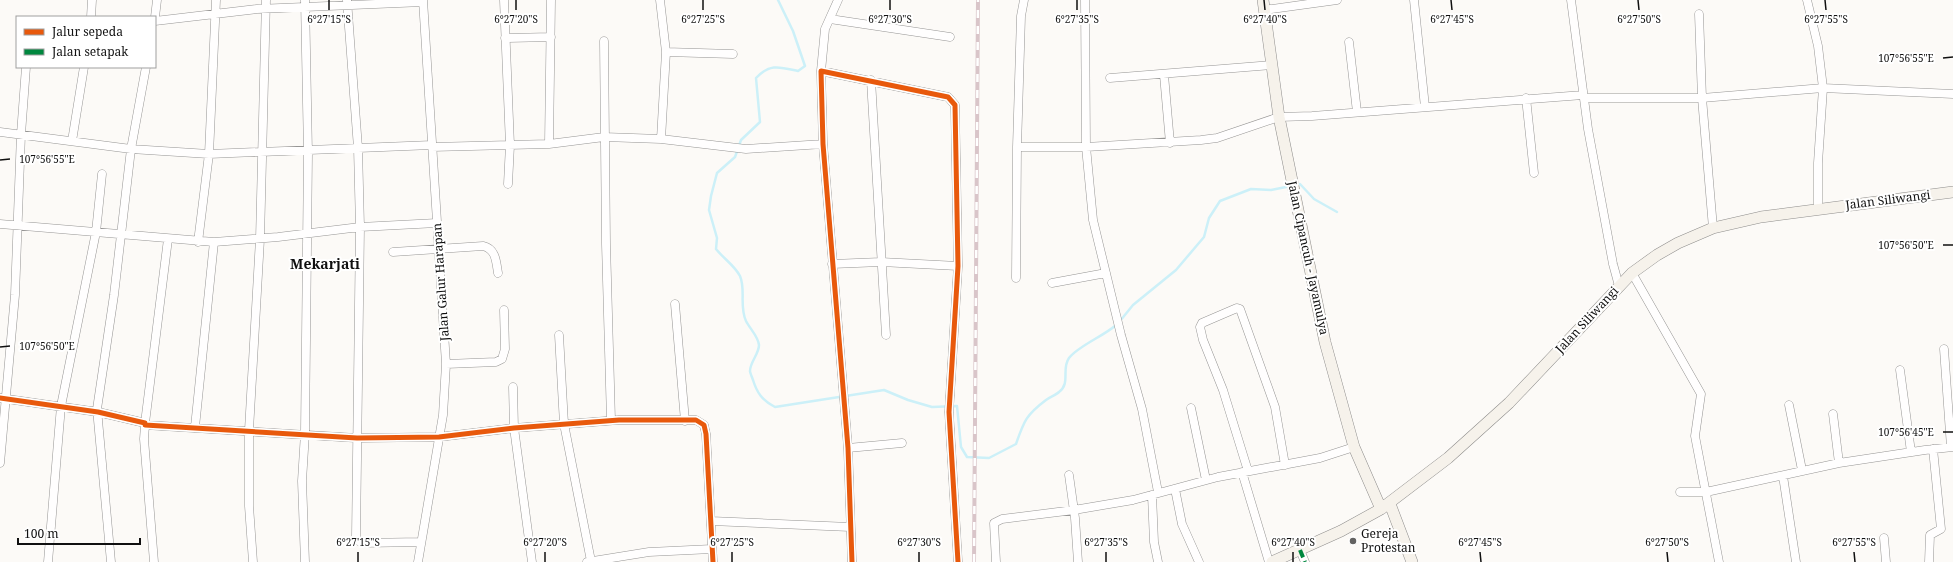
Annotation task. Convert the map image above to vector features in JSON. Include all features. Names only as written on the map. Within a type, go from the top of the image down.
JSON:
[{"type":"street","points":[[92,0],[92,16]]},
{"type":"street","points":[[155,16],[157,0]]},
{"type":"street","points":[[198,242],[209,154],[216,0]]},
{"type":"street","points":[[253,562],[249,506],[249,430],[260,239],[266,0]]},
{"type":"street","points":[[504,0],[510,145],[508,184]]},
{"type":"street","points":[[549,144],[551,0]]},
{"type":"street","points":[[660,0],[666,52],[661,139]]},
{"type":"street","points":[[838,0],[825,29],[822,42],[821,70],[832,264],[848,448],[852,562]]},
{"type":"street","points":[[1016,278],[1017,147],[1021,16],[1024,0]]},
{"type":"street","points":[[1085,0],[1086,147],[1093,220],[1121,335],[1142,409],[1155,494],[1154,542],[1158,562]]},
{"type":"street","points":[[1263,5],[1337,0]]},
{"type":"street","points":[[1414,0],[1425,107]]},
{"type":"street","points":[[1571,0],[1583,96],[1613,264],[1619,286]]},
{"type":"street","points":[[1807,0],[1818,46],[1823,88],[1818,208]]},
{"type":"street","points":[[156,21],[305,4],[423,1]]},
{"type":"street","name":"Jalan Galur Harapan","points":[[418,562],[445,399],[446,364],[423,1]]},
{"type":"street","points":[[347,2],[358,148],[360,227],[356,540],[362,543],[421,542]]},
{"type":"street","points":[[305,4],[308,150],[305,433],[302,481],[305,562]]},
{"type":"street","name":"Jalan Cipancuh - Jayamulya","points":[[1263,5],[1279,117],[1290,175],[1326,342],[1354,447],[1386,506],[1412,562]]},
{"type":"street","points":[[1699,14],[1702,98],[1713,228]]},
{"type":"street","points":[[830,19],[950,37]]},
{"type":"street","points":[[505,38],[551,37]]},
{"type":"street","points":[[604,42],[604,137],[611,420]]},
{"type":"street","points":[[1349,42],[1357,112]]},
{"type":"street","points":[[666,52],[733,54]]},
{"type":"street","points":[[1110,78],[1164,75],[1272,65]]},
{"type":"street","points":[[0,463],[3,398],[15,295],[21,134],[26,68]]},
{"type":"street","points":[[72,141],[84,68]]},
{"type":"street","points":[[111,562],[98,404],[114,295],[131,149],[146,68]]},
{"type":"street","points":[[821,70],[948,97],[955,105],[958,266],[949,412],[958,562]]},
{"type":"street","points":[[1164,75],[1170,143]]},
{"type":"street","points":[[871,80],[886,335]]},
{"type":"street","points":[[1017,147],[1086,147],[1170,143],[1217,138],[1279,117],[1425,107],[1526,98],[1583,96],[1702,98],[1823,88],[1953,94]]},
{"type":"street","points":[[1526,98],[1534,173]]},
{"type":"street","points":[[0,132],[131,149],[209,154],[358,148],[549,144],[604,137],[661,139],[746,150],[824,144]]},
{"type":"street","points":[[48,562],[60,406],[96,232],[102,174]]},
{"type":"street","name":"Jalan Siliwangi","points":[[1272,562],[1300,550],[1386,506],[1448,458],[1479,431],[1541,369],[1632,273],[1657,254],[1713,228],[1761,217],[1818,208],[1953,192]]},
{"type":"street","points":[[0,224],[198,242],[214,242],[260,239],[360,227],[437,223]]},
{"type":"street","points":[[154,562],[144,439],[168,239]]},
{"type":"street","points":[[195,427],[214,242]]},
{"type":"street","points":[[393,252],[439,248],[488,247],[494,254],[498,273]]},
{"type":"street","points":[[832,264],[881,262],[958,266]]},
{"type":"street","points":[[1052,283],[1106,273]]},
{"type":"street","points":[[1632,273],[1701,394],[1695,436],[1719,562]]},
{"type":"street","points":[[675,304],[685,421]]},
{"type":"street","points":[[1269,562],[1223,390],[1203,340],[1200,327],[1202,324],[1237,308],[1240,309],[1275,407],[1285,465]]},
{"type":"street","points":[[446,364],[496,362],[502,360],[505,350],[504,310]]},
{"type":"street","points":[[559,336],[564,424],[589,561],[649,552],[712,549]]},
{"type":"street","points":[[1680,492],[1706,492],[1839,463],[1952,447],[1944,349]]},
{"type":"street","points":[[1900,370],[1911,452]]},
{"type":"street","points":[[513,387],[514,428],[532,562]]},
{"type":"street","points":[[3,398],[98,412],[145,424],[305,433],[357,438],[439,437],[514,428],[611,420],[700,421],[704,425],[706,434],[713,562]]},
{"type":"street","points":[[1789,405],[1802,470]]},
{"type":"street","points":[[1191,408],[1206,480]]},
{"type":"street","points":[[1833,414],[1839,463]]},
{"type":"street","points":[[848,448],[902,444]]},
{"type":"street","points":[[996,562],[994,523],[1002,519],[1074,510],[1133,500],[1206,480],[1320,458],[1354,447]]},
{"type":"street","points":[[1929,562],[1930,535],[1942,530],[1934,449]]},
{"type":"street","points":[[1069,475],[1074,510],[1078,562]]},
{"type":"street","points":[[1783,476],[1796,562]]},
{"type":"street","points":[[1175,489],[1182,524],[1198,562]]},
{"type":"street","points":[[711,521],[850,527]]},
{"type":"street","points":[[1884,538],[1886,562]]},
{"type":"street","points":[[1300,550],[1306,562]]},
{"type":"waterway","points":[[778,0],[793,31],[805,66],[798,71],[776,67],[771,68],[761,73],[756,78],[760,122],[741,140],[735,157],[717,173],[709,210],[717,238],[716,249],[735,269],[742,281],[744,315],[759,345],[758,352],[751,364],[750,372],[756,389],[763,399],[775,407],[884,390],[908,400],[932,407],[957,406],[961,447],[967,457],[989,458],[1016,444],[1026,419],[1030,414],[1039,405],[1063,388],[1069,358],[1078,349],[1116,325]]},
{"type":"waterway","points":[[1296,185],[1300,184],[1314,199],[1337,212]]},
{"type":"waterway","points":[[1120,321],[1133,305],[1176,270],[1204,237],[1209,218],[1220,201],[1251,189],[1271,190],[1291,186]]},
{"type":"railway","points":[[974,562],[978,0]]},
{"type":"marked path","points":[[1300,550],[1305,562]]},
{"type":"cycle path","points":[[852,562],[848,448],[823,144],[821,71],[948,97],[955,105],[958,266],[949,412],[958,562]]},
{"type":"cycle path","points":[[0,398],[98,412],[145,423],[145,425],[357,438],[439,437],[514,428],[619,420],[696,420],[704,425],[706,434],[713,562]]},
{"type":"place","name":"Gereja Protestan","points":[[1353,541]]},
{"type":"district","name":"Mekarjati","points":[[325,264]]}]
